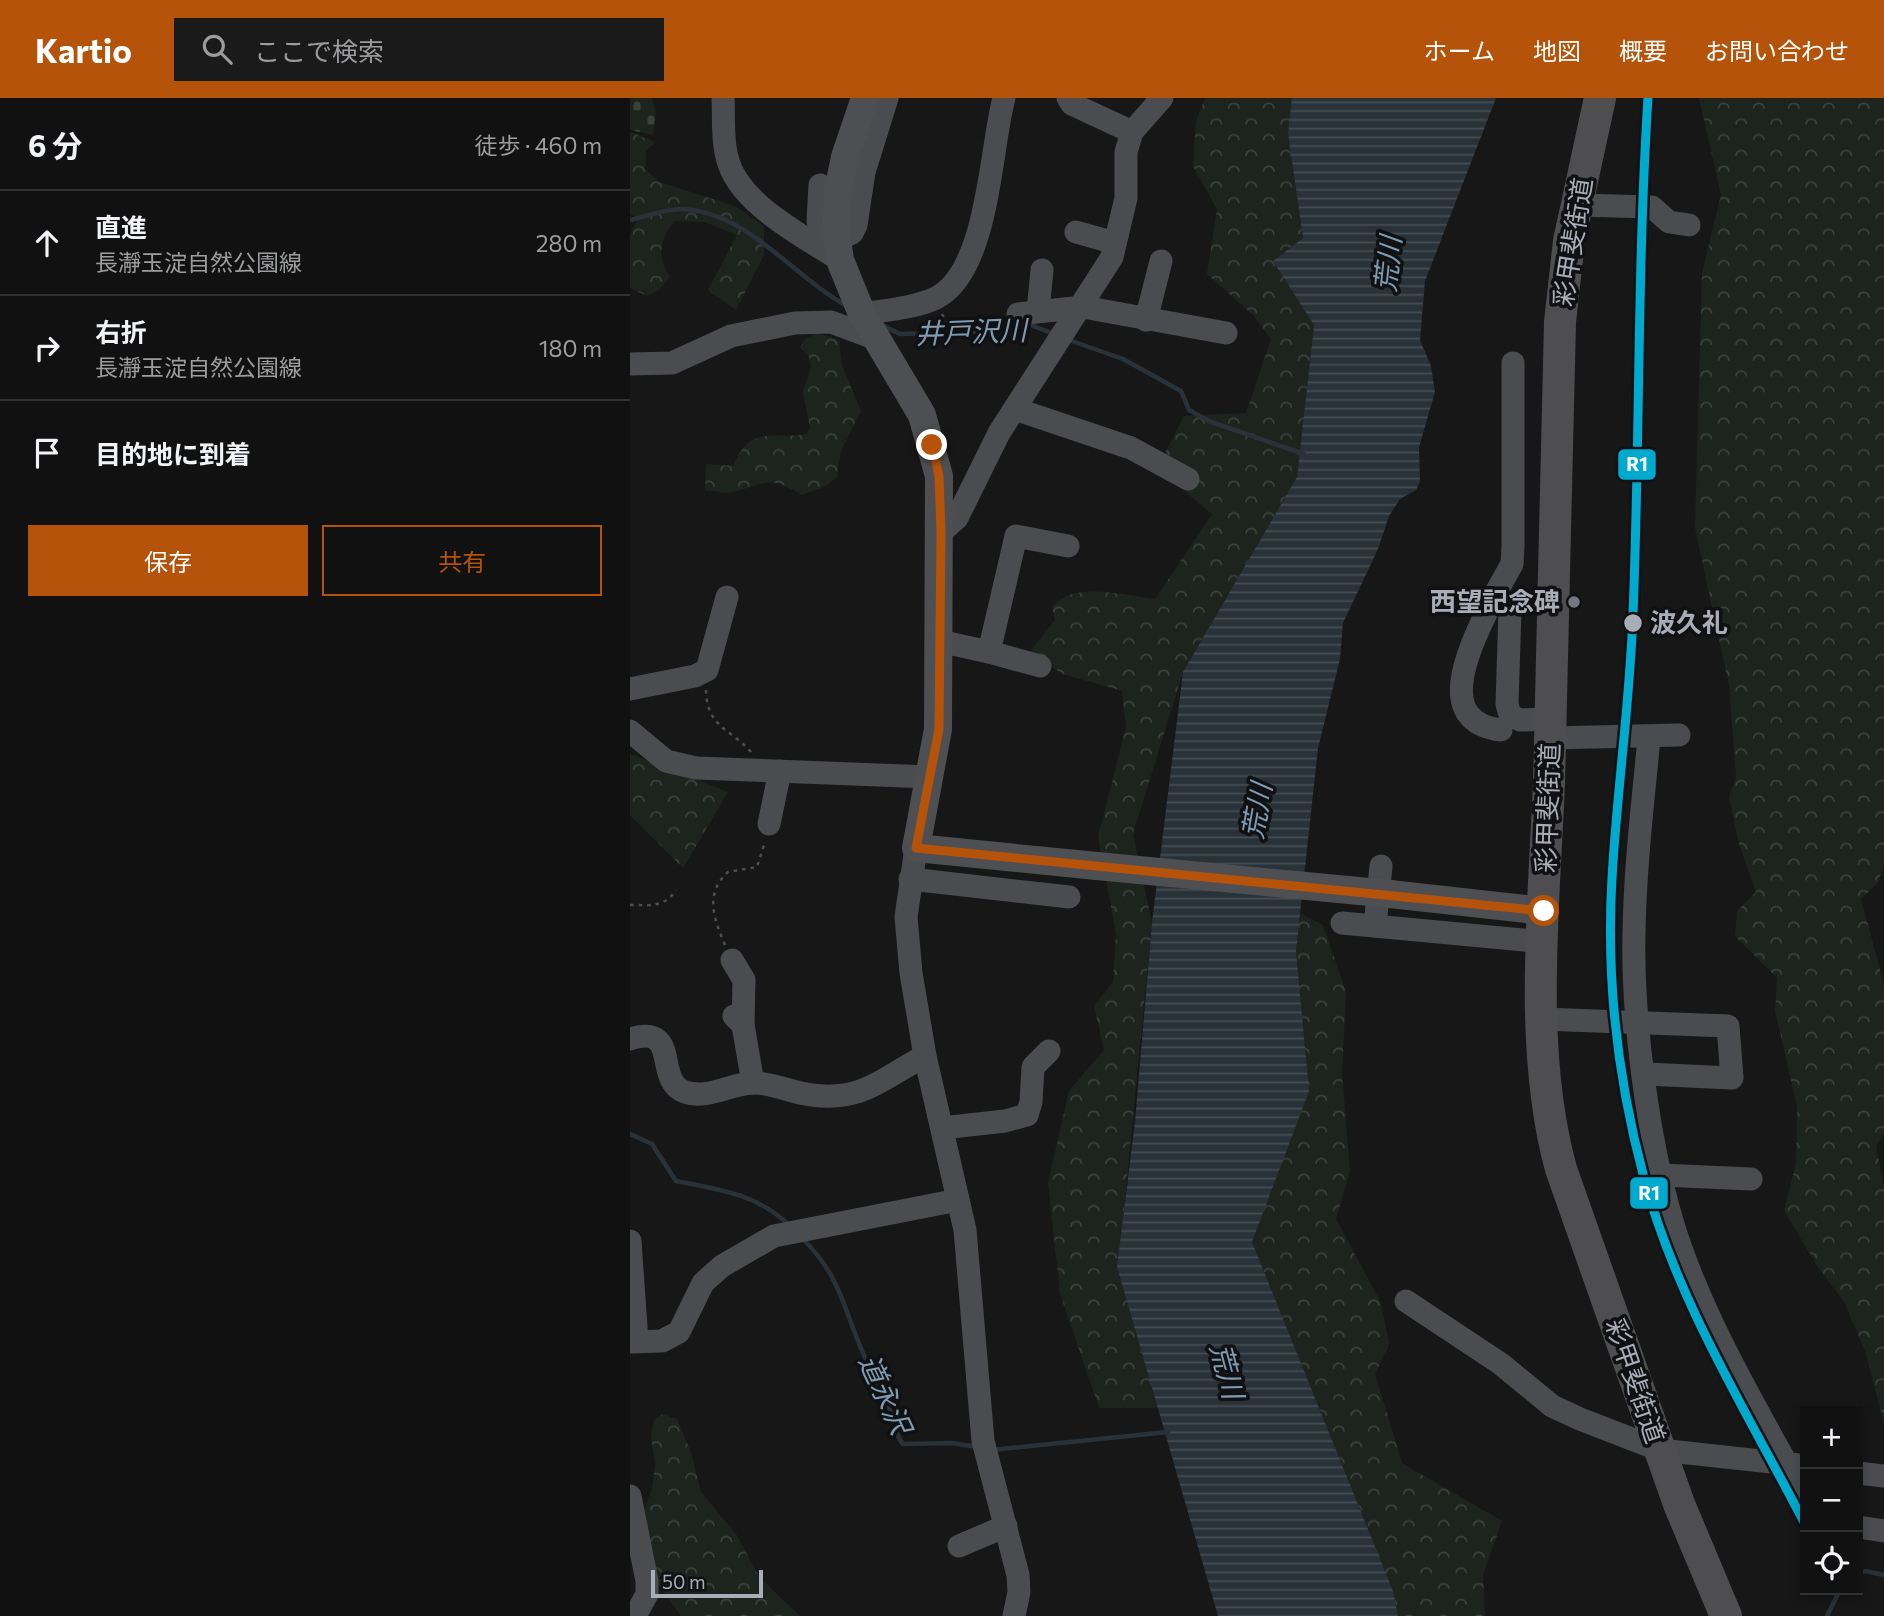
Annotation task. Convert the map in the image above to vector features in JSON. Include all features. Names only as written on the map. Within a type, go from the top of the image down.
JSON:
[{"type":"highway","name":"彩甲斐街道","points":[[1600,98],[1569,241],[1560,322],[1544,911],[1543,1075],[1555,1145],[1718,1613]]},
{"type":"main road","points":[[865,98],[845,157],[838,191],[838,244],[868,326],[897,370],[925,425],[939,476],[939,729],[916,848],[1544,911]]},
{"type":"street","points":[[723,98],[726,157],[735,180],[748,196],[838,244]]},
{"type":"street","points":[[838,244],[852,233],[856,225],[864,172],[887,98]]},
{"type":"street","points":[[630,364],[672,363],[731,336],[795,323],[868,326],[918,303],[934,299],[946,291],[973,249],[988,198],[1004,98]]},
{"type":"street","points":[[1068,98],[1072,104],[1132,132]]},
{"type":"street","points":[[941,532],[957,518],[1015,409],[1083,307],[1112,257],[1126,198],[1126,152],[1132,132],[1162,98]]},
{"type":"street","points":[[820,186],[818,221],[838,244]]},
{"type":"street","points":[[1577,205],[1652,206],[1669,222],[1689,225]]},
{"type":"street","points":[[1076,232],[1115,243]]},
{"type":"street","points":[[1146,320],[1161,261]]},
{"type":"street","points":[[1042,270],[1028,313],[1083,307],[1226,333]]},
{"type":"street","points":[[1501,730],[1489,728],[1471,719],[1461,700],[1461,685],[1474,641],[1512,564],[1513,363]]},
{"type":"street","points":[[1015,409],[1130,448],[1188,479]]},
{"type":"street","points":[[989,652],[1016,536],[1068,546]]},
{"type":"street","points":[[1494,596],[1510,610],[1507,704],[1510,715],[1550,729],[1649,737],[1679,735]]},
{"type":"street","points":[[630,689],[695,676],[707,670],[727,597]]},
{"type":"street","points":[[940,641],[1040,666]]},
{"type":"street","points":[[630,731],[666,761],[696,768],[930,777]]},
{"type":"street","points":[[1649,737],[1634,933],[1639,1021],[1660,1175],[1673,1223],[1712,1320],[1796,1465]]},
{"type":"street","points":[[769,824],[774,771]]},
{"type":"street","points":[[916,848],[906,917],[910,962],[925,1056],[965,1230],[983,1441],[1018,1575],[1019,1592],[1014,1616]]},
{"type":"street","points":[[1375,926],[1381,866]]},
{"type":"street","points":[[910,879],[1069,897]]},
{"type":"street","points":[[1342,923],[1544,942]]},
{"type":"street","points":[[732,960],[744,980],[739,1020],[753,1083]]},
{"type":"street","points":[[1542,1018],[1728,1026],[1732,1078],[1645,1074]]},
{"type":"street","points":[[630,1039],[647,1034],[656,1038],[663,1048],[672,1080],[682,1091],[698,1094],[753,1083],[811,1096],[865,1091],[925,1056]]},
{"type":"street","points":[[942,1128],[1005,1121],[1027,1115],[1031,1102],[1033,1067],[1049,1051]]},
{"type":"street","points":[[1660,1175],[1751,1179]]},
{"type":"street","points":[[630,1241],[633,1341],[662,1341],[679,1332],[703,1283],[722,1266],[774,1236],[958,1200]]},
{"type":"street","points":[[1406,1301],[1500,1364],[1552,1406],[1660,1450],[1796,1465]]},
{"type":"street","points":[[1863,1474],[1884,1476]]},
{"type":"street","points":[[630,1496],[648,1581],[647,1594],[635,1616]]},
{"type":"street","points":[[959,1546],[1006,1526]]},
{"type":"street","points":[[1863,1528],[1884,1531]]},
{"type":"path","points":[[918,303],[940,310],[946,323],[1028,313]]},
{"type":"path","points":[[707,670],[707,703],[717,725],[774,771]]},
{"type":"path","points":[[732,960],[713,917],[714,890],[728,872],[757,867],[769,824]]},
{"type":"path","points":[[630,905],[659,906],[669,901],[676,890]]},
{"type":"green space","points":[[630,98],[652,98],[656,112],[653,135],[630,130]]},
{"type":"green space","points":[[1205,98],[1293,98],[1288,133],[1303,238],[1273,261],[1314,324],[1297,477],[1183,672],[1133,834],[1152,923],[1118,1271],[1158,1408],[1099,1408],[1060,1294],[1048,1183],[1069,1091],[1104,1050],[1094,1006],[1113,982],[1116,933],[1098,837],[1126,727],[1122,691],[1063,674],[1029,653],[1055,620],[1052,607],[1073,594],[1100,592],[1155,599],[1212,514],[1157,468],[1184,416],[1246,413],[1271,339],[1254,316],[1207,274],[1217,209],[1193,166],[1196,121]]},
{"type":"green space","points":[[1699,98],[1884,98],[1884,865],[1878,883],[1861,899],[1884,984],[1884,1133],[1876,1146],[1884,1188],[1884,1423],[1865,1351],[1845,1303],[1817,1266],[1784,1210],[1796,1164],[1797,1106],[1775,1011],[1777,978],[1735,936],[1737,911],[1756,892],[1739,844],[1729,797],[1736,777],[1729,685],[1695,528],[1702,273],[1721,195]]},
{"type":"green space","points":[[630,132],[655,142],[646,151],[645,169],[659,182],[735,206],[764,226],[764,255],[736,310],[708,290],[737,235],[705,222],[674,221],[663,242],[661,255],[670,277],[659,290],[647,296],[630,288],[630,235],[639,217],[630,215]]},
{"type":"green space","points":[[817,333],[839,340],[842,366],[861,411],[841,451],[837,477],[826,486],[802,495],[774,483],[760,484],[730,493],[705,490],[706,464],[734,466],[747,444],[764,436],[807,434],[810,428],[803,392],[811,366],[809,357],[800,347],[805,339]]},
{"type":"green space","points":[[630,754],[728,792],[683,868],[630,815]]},
{"type":"green space","points":[[1300,913],[1323,925],[1346,992],[1342,1073],[1350,1171],[1336,1219],[1381,1303],[1389,1344],[1375,1374],[1402,1463],[1502,1521],[1483,1575],[1485,1616],[1398,1616],[1393,1591],[1252,1242],[1308,1091],[1296,951]]},
{"type":"green space","points":[[663,1414],[677,1419],[691,1452],[701,1492],[738,1537],[759,1577],[800,1616],[681,1616],[655,1580],[643,1512],[652,1489],[655,1465],[651,1436],[654,1420]]},
{"type":"water","name":"荒川","points":[[1292,98],[1496,98],[1425,281],[1420,340],[1431,366],[1435,392],[1419,447],[1420,482],[1416,490],[1400,499],[1389,516],[1378,549],[1343,623],[1340,659],[1318,748],[1296,951],[1309,1091],[1252,1242],[1393,1591],[1398,1616],[1218,1616],[1117,1267],[1135,1122],[1152,923],[1183,672],[1297,477],[1314,325],[1273,261],[1303,238],[1288,133]]},
{"type":"waterway","name":"井戸沢川","points":[[630,220],[662,211],[682,209],[706,213],[728,221],[769,247],[807,279],[847,306]]},
{"type":"waterway","name":"井戸沢川","points":[[882,325],[900,334],[971,332],[1028,324],[1054,334]]},
{"type":"waterway","name":"井戸沢川","points":[[1069,340],[1123,359],[1181,391],[1189,410],[1211,422],[1304,454]]},
{"type":"waterway","name":"道永沢","points":[[630,1134],[652,1144],[676,1181],[736,1194],[764,1206],[789,1225]]},
{"type":"waterway","name":"道永沢","points":[[802,1238],[832,1276],[903,1444],[952,1443],[977,1447]]},
{"type":"waterway","name":"道永沢","points":[[992,1450],[1168,1432]]},
{"type":"waterway","points":[[1863,1572],[1884,1575]]},
{"type":"waterway","points":[[1827,1616],[1838,1595]]},
{"type":"transit line","name":"R1","points":[[1648,98],[1642,227],[1633,614],[1612,878],[1611,954],[1616,1029],[1627,1104],[1658,1224],[1715,1355],[1800,1515]]},
{"type":"place","name":"西望記念碑","points":[[1574,602]]},
{"type":"place","name":"波久礼","points":[[1633,623]]},
{"type":"route","points":[[932,445],[939,476],[941,532],[939,729],[916,848],[1544,911]]}]
